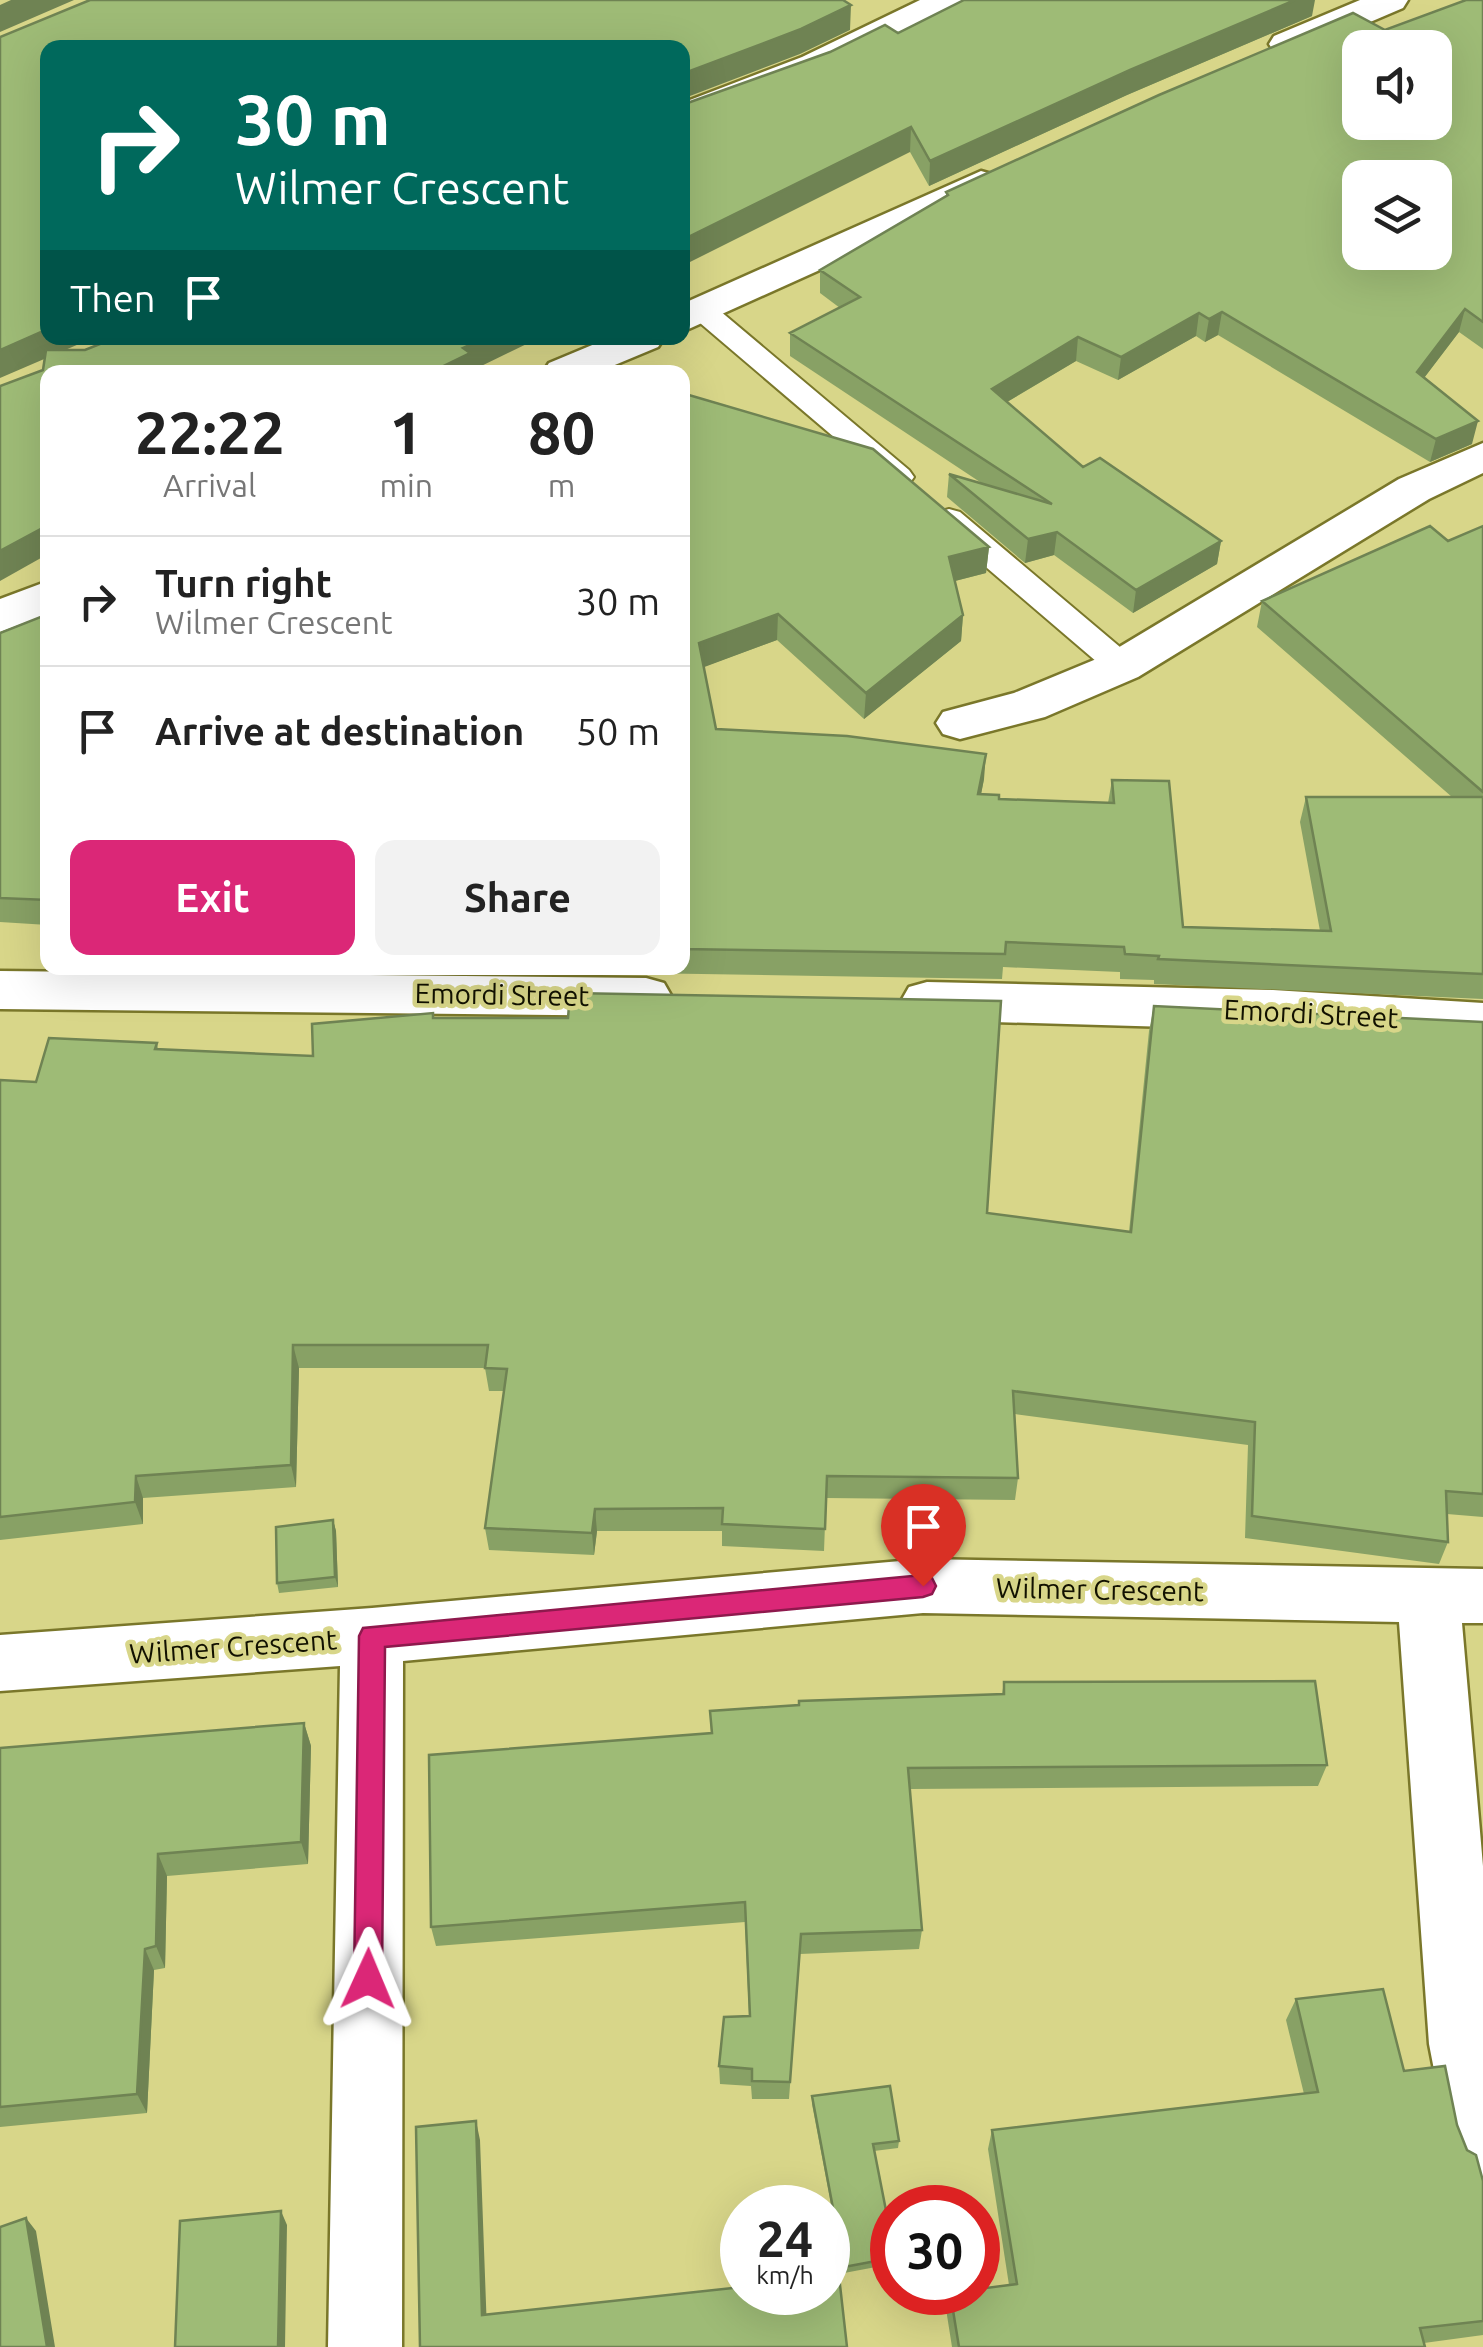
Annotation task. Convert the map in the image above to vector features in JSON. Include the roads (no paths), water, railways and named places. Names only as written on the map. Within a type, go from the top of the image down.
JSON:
[{"type":"street","points":[[690,113],[816,65],[948,0]]},
{"type":"street","points":[[1248,61],[1390,0]]},
{"type":"street","points":[[693,316],[1022,164]]},
{"type":"street","points":[[580,365],[627,345]]},
{"type":"street","points":[[960,724],[1028,706],[1122,666],[1368,516],[1483,456]]},
{"type":"street","points":[[0,617],[40,600]]},
{"type":"street","name":"Emordi Street","points":[[0,990],[695,998]]},
{"type":"street","name":"Emordi Street","points":[[887,1000],[1273,1010],[1483,1023]]},
{"type":"street","name":"Wilmer Crescent","points":[[0,1663],[372,1636],[923,1586],[1456,1595]]},
{"type":"street","points":[[1456,1595],[1464,2044],[1483,2142]]},
{"type":"street","points":[[366,2347],[372,1636]]},
{"type":"lane","points":[[693,316],[1122,666]]}]
